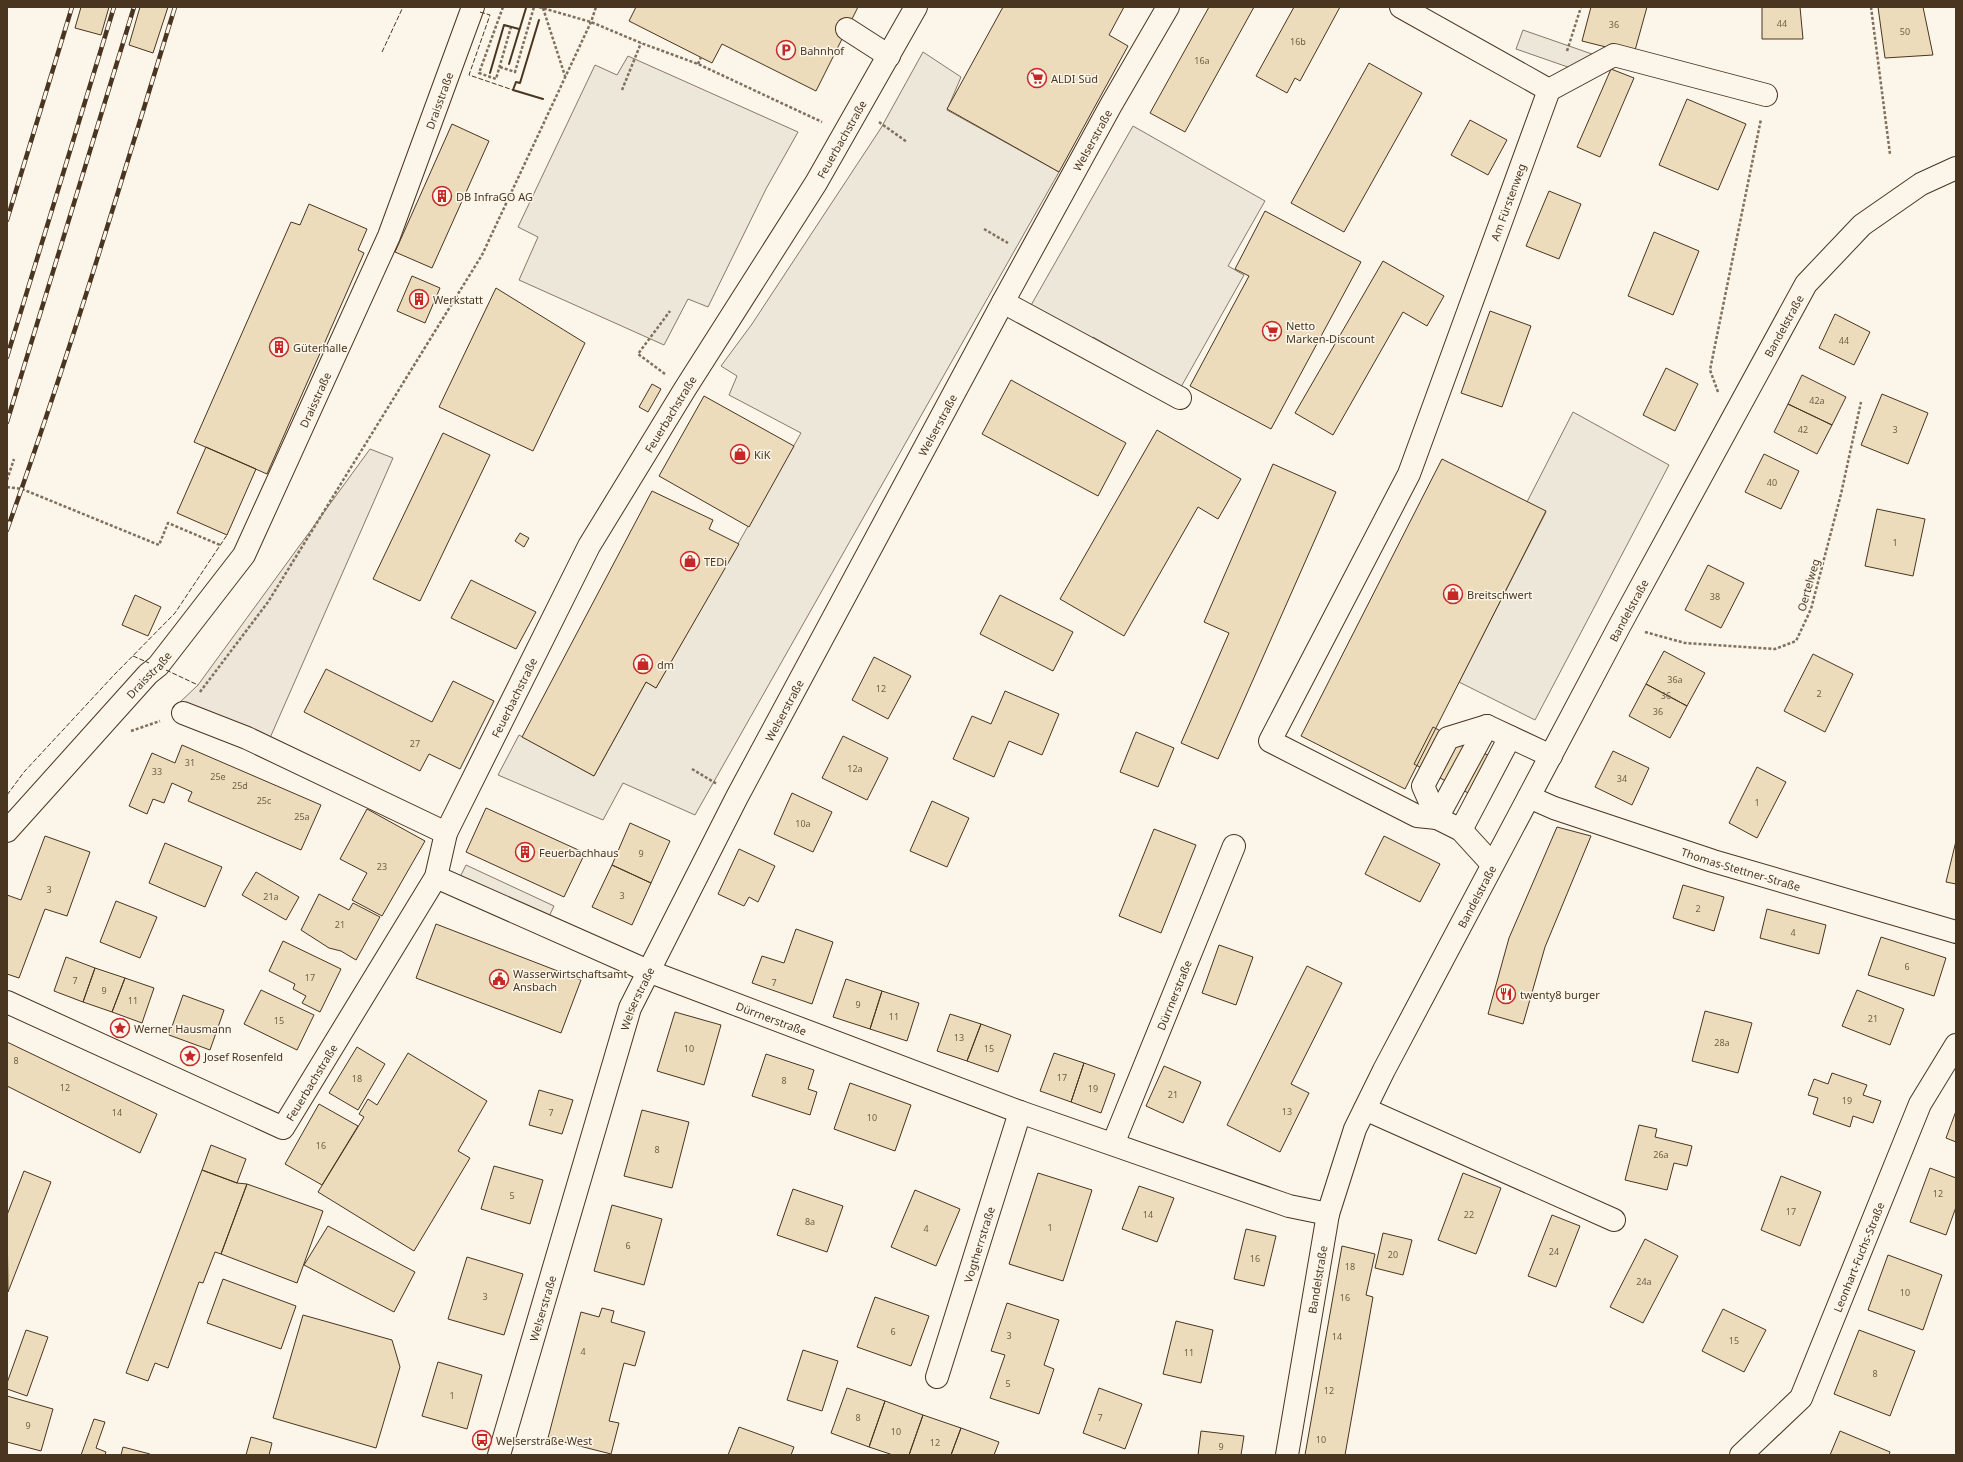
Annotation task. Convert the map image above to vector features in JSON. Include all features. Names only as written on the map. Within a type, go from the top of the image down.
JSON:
[{"type":"street","name":"Draisstraße","points":[[7,831],[148,674],[158,666],[244,555],[390,236],[473,7]]},
{"type":"street","name":"Feuerbachstraße","points":[[7,1002],[283,1128],[436,877],[446,833],[589,546],[685,389],[816,183],[916,7]]},
{"type":"street","name":"Welserstraße","points":[[499,1455],[630,1008],[737,797],[1003,302],[1111,105],[1168,7]]},
{"type":"street","points":[[1401,7],[1549,90],[1614,55],[1766,95]]},
{"type":"street","points":[[847,29],[889,56]]},
{"type":"street","name":"Am Fürstenweg","points":[[1437,818],[1417,816],[1270,740],[1409,474],[1549,90]]},
{"type":"street","name":"Bandelstraße","points":[[1287,1455],[1328,1214],[1355,1129],[1492,864],[1620,625],[1806,284],[1833,253],[1862,225],[1921,184],[1956,168]]},
{"type":"street","points":[[1003,302],[1180,398]]},
{"type":"street","points":[[183,713],[247,738],[446,833]]},
{"type":"street","points":[[1437,818],[1488,726]]},
{"type":"street","points":[[1492,864],[1461,830],[1437,818],[1423,786],[1448,738],[1488,726],[1551,756]]},
{"type":"street","points":[[1461,830],[1510,736]]},
{"type":"street","name":"Thomas-Stettner-Straße","points":[[1529,797],[1554,808],[1713,861],[1956,932]]},
{"type":"street","name":"Dürrnerstraße","points":[[1113,1144],[1234,846]]},
{"type":"street","name":"Dürrnerstraße","points":[[436,877],[648,971],[1020,1112],[1289,1206],[1328,1214]]},
{"type":"street","name":"Leonhart-Fuchs-Straße","points":[[1741,1455],[1801,1398],[1920,1104],[1956,1045]]},
{"type":"street","points":[[1365,1109],[1614,1220]]},
{"type":"street","name":"Vogtherrstraße","points":[[937,1377],[1020,1112]]},
{"type":"path","points":[[502,7],[479,73],[496,79],[511,27]]},
{"type":"path","points":[[500,67],[515,72],[534,7]]},
{"type":"path","points":[[539,7],[591,22],[641,44],[698,64],[845,133]]},
{"type":"path","points":[[199,693],[268,602],[482,255],[591,22],[596,7]]},
{"type":"path","points":[[1571,42],[1581,7]]},
{"type":"path","points":[[1871,7],[1890,154]]},
{"type":"path","points":[[543,8],[565,76]]},
{"type":"path","points":[[622,90],[641,44]]},
{"type":"path","points":[[698,64],[701,57]]},
{"type":"path","points":[[1728,426],[1710,370],[1766,95]]},
{"type":"path","points":[[859,107],[907,142]]},
{"type":"path","points":[[670,312],[638,354],[685,389]]},
{"type":"path","name":"Oertelweg","points":[[1620,625],[1685,643],[1775,650],[1796,641],[1811,610],[1841,494],[1861,402]]},
{"type":"path","points":[[7,480],[14,459]]},
{"type":"path","points":[[7,487],[22,489],[159,545],[168,523],[244,555]]},
{"type":"shaded area","points":[[1523,30],[1592,54],[1585,73],[1516,49]]},
{"type":"shaded area","points":[[923,52],[961,77],[947,110],[1059,172],[695,815],[623,783],[603,820],[498,775],[519,735],[594,776],[646,682],[656,688],[801,433],[729,395],[737,376],[721,366],[752,324],[881,128]]},
{"type":"shaded area","points":[[628,56],[798,132],[766,189],[708,307],[688,299],[664,345],[519,280],[538,237],[518,227],[595,65],[617,75]]},
{"type":"shaded area","points":[[1133,126],[1265,201],[1228,266],[1244,275],[1181,387],[1093,337],[1082,355],[1022,321]]},
{"type":"shaded area","points":[[1573,412],[1669,465],[1535,720],[1459,682],[1546,512],[1527,502]]},
{"type":"shaded area","points":[[370,449],[393,458],[266,747],[177,705],[198,685]]},
{"type":"shaded area","points":[[466,865],[554,906],[545,925],[456,885]]},
{"type":"building","points":[[81,7],[109,7],[101,35],[75,28]]},
{"type":"building","points":[[140,7],[168,7],[153,53],[129,45]]},
{"type":"building","name":"Bahnhof","points":[[636,7],[858,7],[816,91],[722,44],[712,63],[629,21]]},
{"type":"building","name":"ALDI Süd","points":[[1003,7],[1124,7],[1109,35],[1128,46],[1059,172],[947,109]]},
{"type":"building","points":[[1209,7],[1254,7],[1185,132],[1150,113]]},
{"type":"building","points":[[1294,7],[1340,7],[1300,81],[1295,78],[1287,93],[1256,76]]},
{"type":"building","points":[[1591,7],[1647,7],[1634,54],[1582,41]]},
{"type":"building","points":[[1762,7],[1800,7],[1803,39],[1762,39]]},
{"type":"building","points":[[1878,7],[1923,7],[1933,55],[1885,58]]},
{"type":"building","points":[[1369,63],[1422,93],[1344,232],[1291,203]]},
{"type":"building","points":[[1611,69],[1634,78],[1600,157],[1577,147]]},
{"type":"building","points":[[1687,99],[1746,124],[1718,190],[1659,165]]},
{"type":"building","points":[[1470,120],[1507,140],[1488,175],[1451,155]]},
{"type":"building","name":"DB InfraGO AG","points":[[452,124],[489,141],[432,268],[395,252]]},
{"type":"building","points":[[1549,191],[1581,204],[1559,259],[1526,246]]},
{"type":"building","name":"Güterhalle","points":[[309,204],[367,229],[358,250],[364,253],[267,474],[194,442],[291,222],[300,225]]},
{"type":"building","name":"Netto Marken-Discount","points":[[1265,211],[1361,262],[1271,429],[1190,386],[1249,276],[1235,269]]},
{"type":"building","points":[[1654,232],[1699,251],[1673,315],[1628,296]]},
{"type":"building","points":[[1383,261],[1444,296],[1427,326],[1403,312],[1333,435],[1295,413]]},
{"type":"building","name":"Werkstatt","points":[[412,276],[440,288],[425,323],[397,311]]},
{"type":"building","points":[[496,288],[585,343],[533,451],[439,407]]},
{"type":"building","points":[[1490,311],[1531,326],[1502,407],[1461,393]]},
{"type":"building","points":[[1835,314],[1870,332],[1854,365],[1819,348]]},
{"type":"building","points":[[1666,368],[1698,384],[1675,431],[1643,415]]},
{"type":"building","points":[[1802,375],[1846,397],[1832,425],[1788,404]]},
{"type":"building","points":[[1011,380],[1126,443],[1098,496],[982,434]]},
{"type":"building","points":[[652,384],[661,389],[648,412],[639,407]]},
{"type":"building","points":[[1882,394],[1928,413],[1908,464],[1861,445]]},
{"type":"building","points":[[704,396],[794,446],[749,527],[659,476]]},
{"type":"building","points":[[1788,404],[1832,425],[1817,454],[1774,432]]},
{"type":"building","points":[[1157,430],[1241,479],[1218,519],[1198,507],[1124,636],[1060,599]]},
{"type":"building","points":[[443,433],[490,455],[420,601],[373,579]]},
{"type":"building","points":[[206,447],[256,469],[227,535],[177,513]]},
{"type":"building","points":[[1764,454],[1799,471],[1781,509],[1745,492]]},
{"type":"building","points":[[1442,459],[1546,511],[1405,789],[1301,736]]},
{"type":"building","points":[[1273,464],[1336,492],[1218,759],[1181,743],[1229,633],[1204,622]]},
{"type":"building","points":[[652,491],[713,520],[709,529],[739,544],[656,688],[646,682],[594,776],[522,737]]},
{"type":"building","points":[[1877,509],[1925,519],[1913,576],[1865,566]]},
{"type":"building","points":[[520,533],[529,538],[524,547],[515,541]]},
{"type":"building","points":[[1708,565],[1744,583],[1721,628],[1685,610]]},
{"type":"building","points":[[471,580],[536,612],[516,649],[451,618]]},
{"type":"building","points":[[135,595],[161,607],[148,636],[122,625]]},
{"type":"building","points":[[1000,595],[1073,632],[1053,671],[980,634]]},
{"type":"building","points":[[1664,651],[1705,673],[1687,706],[1646,684]]},
{"type":"building","points":[[1813,654],[1853,674],[1825,732],[1784,711]]},
{"type":"building","points":[[874,657],[911,676],[888,719],[852,700]]},
{"type":"building","points":[[326,669],[432,722],[453,681],[494,701],[460,769],[429,754],[420,771],[304,712]]},
{"type":"building","points":[[1646,684],[1687,706],[1670,738],[1629,716]]},
{"type":"building","points":[[1005,691],[1059,714],[1042,755],[1009,741],[994,777],[953,759],[972,716],[991,724]]},
{"type":"building","points":[[1433,727],[1505,764],[1485,802],[1414,764]]},
{"type":"building","points":[[1136,732],[1174,748],[1158,787],[1120,772]]},
{"type":"building","points":[[843,736],[888,758],[867,800],[822,778]]},
{"type":"building","points":[[182,745],[321,805],[301,850],[188,801],[192,792],[172,783],[164,803],[153,799],[147,814],[129,806],[152,753],[175,763]]},
{"type":"building","points":[[1613,751],[1649,768],[1632,805],[1595,787]]},
{"type":"building","points":[[1757,767],[1786,782],[1757,838],[1729,823]]},
{"type":"building","points":[[792,793],[832,812],[813,852],[774,834]]},
{"type":"building","points":[[932,801],[969,818],[947,867],[910,851]]},
{"type":"building","name":"Feuerbachhaus","points":[[486,808],[585,853],[564,897],[466,852]]},
{"type":"building","points":[[367,809],[425,841],[382,916],[352,900],[367,873],[340,859]]},
{"type":"building","points":[[630,823],[670,841],[651,883],[612,865]]},
{"type":"building","points":[[1557,827],[1591,836],[1545,947],[1523,1024],[1488,1014],[1509,938]]},
{"type":"building","points":[[1154,829],[1196,845],[1161,933],[1119,916]]},
{"type":"building","points":[[45,836],[90,852],[67,916],[45,909],[19,978],[7,974],[7,895],[21,900]]},
{"type":"building","points":[[1384,836],[1440,864],[1420,902],[1365,874]]},
{"type":"building","points":[[1956,841],[1956,884],[1946,882]]},
{"type":"building","points":[[165,843],[222,867],[205,907],[149,883]]},
{"type":"building","points":[[739,849],[775,866],[758,902],[749,897],[744,906],[718,894]]},
{"type":"building","points":[[612,865],[651,883],[632,925],[592,907]]},
{"type":"building","points":[[256,872],[299,897],[286,920],[242,895]]},
{"type":"building","points":[[1683,885],[1724,897],[1714,931],[1673,918]]},
{"type":"building","points":[[319,894],[349,910],[353,903],[380,917],[356,960],[341,951],[329,948],[301,930]]},
{"type":"building","points":[[116,901],[157,917],[140,958],[100,942]]},
{"type":"building","points":[[1767,909],[1826,925],[1819,954],[1760,938]]},
{"type":"building","name":"Wasserwirtschaftsamt Ansbach","points":[[436,924],[581,980],[561,1033],[416,978]]},
{"type":"building","points":[[796,929],[833,942],[812,1004],[752,983],[762,956],[784,963]]},
{"type":"building","points":[[1881,937],[1946,958],[1934,996],[1868,975]]},
{"type":"building","points":[[283,941],[341,969],[320,1012],[302,1003],[306,996],[293,989],[295,984],[269,971]]},
{"type":"building","points":[[1219,945],[1253,957],[1236,1005],[1202,993]]},
{"type":"building","points":[[66,957],[95,968],[83,1002],[54,991]]},
{"type":"building","points":[[1307,966],[1342,983],[1291,1084],[1309,1093],[1280,1152],[1227,1125]]},
{"type":"building","points":[[95,968],[125,978],[112,1012],[83,1002]]},
{"type":"building","points":[[125,978],[154,988],[142,1023],[112,1012]]},
{"type":"building","points":[[846,979],[882,991],[870,1029],[833,1017]]},
{"type":"building","points":[[261,990],[314,1015],[297,1050],[244,1024]]},
{"type":"building","points":[[1857,990],[1904,1009],[1890,1045],[1842,1026]]},
{"type":"building","points":[[882,991],[919,1003],[907,1041],[870,1029]]},
{"type":"building","points":[[183,995],[224,1010],[210,1050],[169,1035]]},
{"type":"building","points":[[1705,1011],[1752,1023],[1738,1073],[1692,1061]]},
{"type":"building","points":[[675,1012],[721,1025],[704,1085],[657,1071]]},
{"type":"building","points":[[950,1014],[981,1024],[967,1061],[937,1051]]},
{"type":"building","points":[[981,1024],[1011,1035],[998,1072],[967,1061]]},
{"type":"building","points":[[7,1042],[157,1114],[140,1153],[7,1086]]},
{"type":"building","points":[[357,1047],[385,1064],[358,1110],[329,1093]]},
{"type":"building","points":[[408,1053],[487,1101],[458,1151],[470,1158],[414,1251],[318,1192],[364,1117],[359,1114],[368,1099],[377,1105]]},
{"type":"building","points":[[1054,1053],[1084,1063],[1071,1102],[1040,1091]]},
{"type":"building","points":[[766,1054],[814,1070],[808,1089],[817,1092],[810,1115],[752,1096]]},
{"type":"building","points":[[1084,1063],[1115,1074],[1101,1113],[1071,1102]]},
{"type":"building","points":[[1164,1066],[1201,1082],[1183,1123],[1146,1106]]},
{"type":"building","points":[[1832,1073],[1867,1085],[1863,1095],[1881,1101],[1873,1123],[1853,1116],[1850,1127],[1813,1114],[1818,1098],[1808,1095],[1814,1079],[1828,1084]]},
{"type":"building","points":[[850,1083],[911,1105],[895,1151],[834,1129]]},
{"type":"building","points":[[539,1090],[573,1100],[562,1134],[529,1125]]},
{"type":"building","points":[[319,1104],[358,1126],[322,1185],[285,1164]]},
{"type":"building","points":[[642,1110],[689,1122],[672,1188],[624,1176]]},
{"type":"building","points":[[1956,1111],[1956,1142],[1946,1138]]},
{"type":"building","points":[[1639,1125],[1657,1129],[1655,1137],[1692,1146],[1687,1166],[1674,1163],[1667,1190],[1625,1180]]},
{"type":"building","points":[[211,1145],[246,1159],[237,1183],[202,1170]]},
{"type":"building","points":[[494,1166],[543,1180],[530,1224],[481,1209]]},
{"type":"building","points":[[1930,1168],[1956,1178],[1956,1207],[1946,1235],[1910,1222]]},
{"type":"building","points":[[202,1170],[237,1183],[247,1184],[221,1254],[215,1252],[203,1283],[199,1282],[168,1368],[155,1363],[148,1381],[126,1373]]},
{"type":"building","points":[[24,1171],[51,1182],[8,1292],[7,1215]]},
{"type":"building","points":[[1038,1173],[1092,1190],[1063,1281],[1009,1264]]},
{"type":"building","points":[[1463,1173],[1501,1188],[1476,1254],[1438,1240]]},
{"type":"building","points":[[1781,1176],[1821,1192],[1800,1246],[1761,1230]]},
{"type":"building","points":[[247,1184],[323,1211],[297,1283],[221,1254]]},
{"type":"building","points":[[1139,1186],[1174,1198],[1157,1242],[1122,1229]]},
{"type":"building","points":[[793,1189],[843,1206],[827,1252],[777,1235]]},
{"type":"building","points":[[915,1190],[960,1209],[936,1266],[891,1247]]},
{"type":"building","points":[[612,1205],[662,1219],[644,1285],[594,1271]]},
{"type":"building","points":[[1552,1215],[1580,1226],[1556,1287],[1528,1276]]},
{"type":"building","points":[[328,1226],[415,1272],[394,1312],[304,1265]]},
{"type":"building","points":[[1246,1229],[1276,1236],[1264,1286],[1234,1279]]},
{"type":"building","points":[[1383,1233],[1412,1240],[1403,1275],[1375,1268]]},
{"type":"building","points":[[1645,1239],[1678,1256],[1643,1323],[1610,1307]]},
{"type":"building","points":[[1342,1246],[1375,1254],[1366,1295],[1373,1297],[1345,1455],[1305,1455]]},
{"type":"building","points":[[1888,1255],[1942,1275],[1923,1330],[1868,1310]]},
{"type":"building","points":[[467,1257],[523,1274],[504,1335],[448,1319]]},
{"type":"building","points":[[223,1279],[296,1306],[281,1349],[207,1323]]},
{"type":"building","points":[[875,1297],[929,1316],[911,1366],[857,1347]]},
{"type":"building","points":[[1007,1303],[1059,1320],[1044,1365],[1054,1369],[1039,1414],[990,1398],[1005,1355],[991,1351]]},
{"type":"building","points":[[602,1308],[614,1311],[611,1322],[645,1332],[635,1366],[624,1363],[609,1421],[619,1423],[611,1454],[548,1438],[581,1312],[599,1317]]},
{"type":"building","points":[[1723,1309],[1766,1330],[1744,1372],[1702,1351]]},
{"type":"building","points":[[303,1315],[392,1340],[400,1367],[376,1448],[273,1418]]},
{"type":"building","points":[[1176,1321],[1213,1330],[1201,1383],[1163,1374]]},
{"type":"building","points":[[26,1330],[48,1337],[27,1396],[7,1389],[7,1383]]},
{"type":"building","points":[[1859,1330],[1915,1351],[1890,1416],[1834,1394]]},
{"type":"building","points":[[803,1350],[838,1361],[822,1411],[787,1400]]},
{"type":"building","points":[[438,1362],[482,1375],[467,1429],[422,1416]]},
{"type":"building","points":[[847,1388],[885,1401],[869,1447],[831,1433]]},
{"type":"building","points":[[1099,1388],[1142,1404],[1125,1449],[1083,1433]]},
{"type":"building","points":[[7,1396],[53,1409],[41,1451],[7,1442]]},
{"type":"building","points":[[885,1401],[923,1415],[909,1455],[893,1455],[869,1447]]},
{"type":"building","points":[[923,1415],[961,1428],[951,1455],[909,1455]]},
{"type":"building","points":[[94,1419],[105,1422],[96,1448],[106,1452],[105,1455],[81,1455]]},
{"type":"building","points":[[739,1427],[794,1447],[791,1455],[728,1455]]},
{"type":"building","points":[[961,1428],[999,1442],[994,1455],[951,1455]]},
{"type":"building","points":[[1201,1431],[1244,1436],[1241,1455],[1198,1455]]},
{"type":"building","points":[[1840,1431],[1890,1452],[1889,1455],[1830,1455]]},
{"type":"building","points":[[251,1437],[272,1443],[269,1455],[246,1455]]},
{"type":"building","points":[[123,1447],[150,1454],[121,1455]]},
{"type":"railway","points":[[7,220],[72,7]]},
{"type":"railway","points":[[7,357],[114,7]]},
{"type":"railway","points":[[7,422],[134,7]]},
{"type":"railway","points":[[7,530],[73,335],[175,7]]},
{"type":"fence","points":[[382,52],[403,7]]},
{"type":"fence","points":[[480,12],[490,15],[469,75],[513,90]]},
{"type":"fence","points":[[7,795],[24,772],[114,675],[175,613],[227,535]]},
{"type":"fence","points":[[133,656],[149,663]]},
{"type":"fence","points":[[166,670],[198,685]]},
{"type":"wall","points":[[509,64],[526,8]]},
{"type":"wall","points":[[539,20],[520,83],[516,82],[513,90],[543,99]]},
{"type":"wall","points":[[490,73],[504,25],[519,29]]},
{"type":"place","name":"Bahnhof","points":[[786,50]]},
{"type":"place","name":"ALDI Süd","points":[[1037,78]]},
{"type":"place","name":"DB InfraGO AG","points":[[442,196]]},
{"type":"place","name":"Werkstatt","points":[[419,299]]},
{"type":"place","name":"Netto Marken-Discount","points":[[1272,331]]},
{"type":"place","name":"Güterhalle","points":[[279,347]]},
{"type":"place","name":"KiK","points":[[740,454]]},
{"type":"place","name":"TEDi","points":[[690,561]]},
{"type":"place","name":"Breitschwert","points":[[1453,594]]},
{"type":"place","name":"dm","points":[[643,664]]},
{"type":"place","name":"Feuerbachhaus","points":[[525,852]]},
{"type":"place","name":"Wasserwirtschaftsamt Ansbach","points":[[499,979]]},
{"type":"place","name":"twenty8 burger","points":[[1506,994]]},
{"type":"place","name":"Werner Hausmann","points":[[120,1028]]},
{"type":"place","name":"Josef Rosenfeld","points":[[190,1056]]},
{"type":"place","name":"Welserstraße West","points":[[482,1440]]}]
